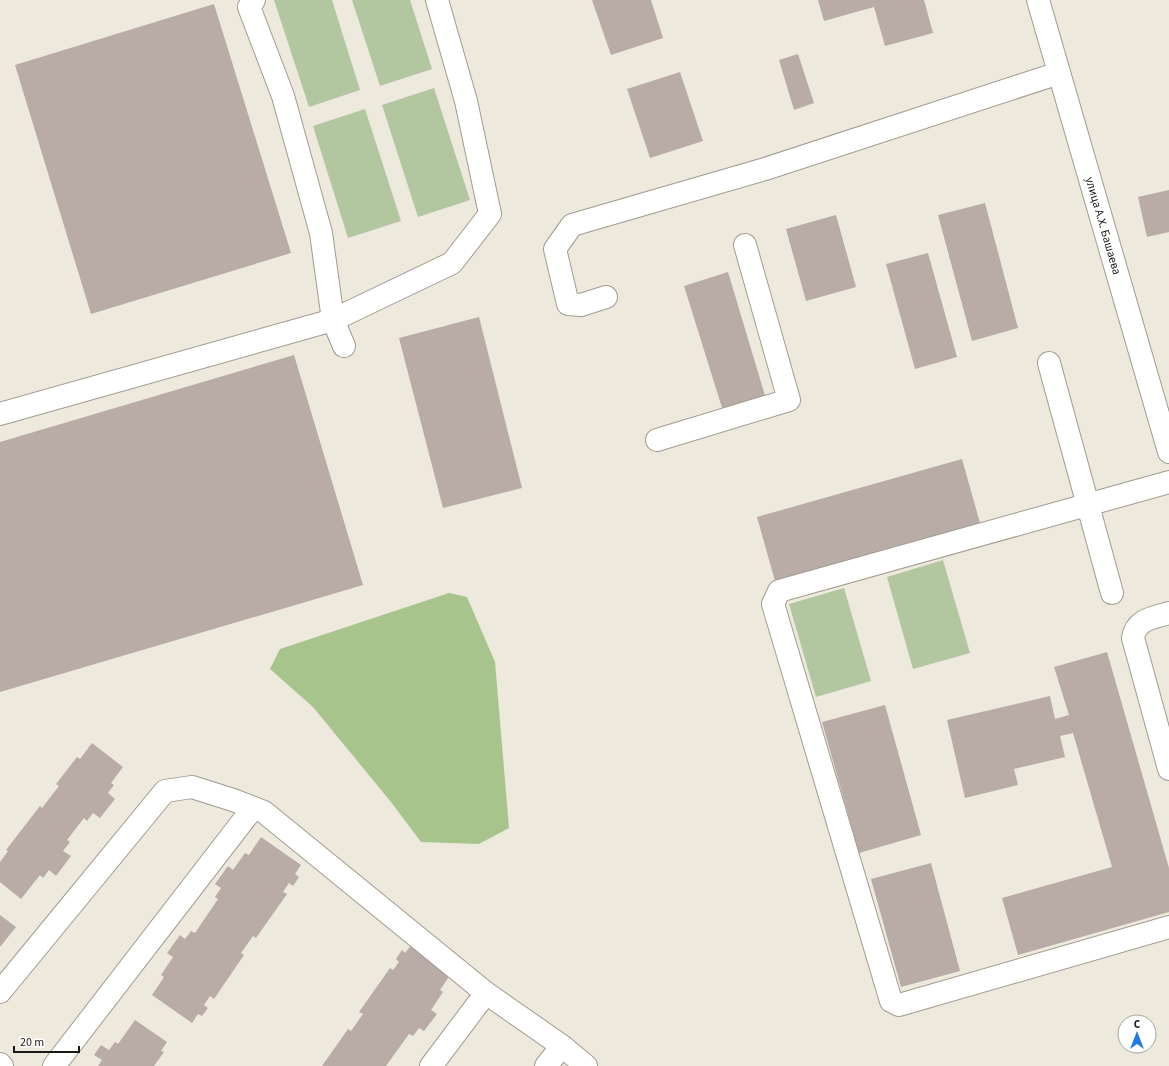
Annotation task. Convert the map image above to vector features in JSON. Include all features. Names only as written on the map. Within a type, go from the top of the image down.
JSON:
[{"type":"street","points":[[254,0],[249,7],[283,96],[321,233],[333,320],[344,346]]},
{"type":"street","points":[[0,414],[333,320],[452,263],[490,214],[466,101],[437,0]]},
{"type":"street","name":"улица А.Х. Башаева","points":[[1038,0],[1169,452]]},
{"type":"street","points":[[606,297],[581,306],[568,304],[555,249],[572,225],[765,169],[1059,73]]},
{"type":"street","points":[[657,440],[789,400],[745,245]]},
{"type":"street","points":[[1049,363],[1112,593]]},
{"type":"street","points":[[1169,482],[779,591],[773,604],[891,1001],[899,1005],[1169,927]]},
{"type":"street","points":[[1169,614],[1143,621],[1134,630],[1132,638],[1169,769]]},
{"type":"street","points":[[0,992],[165,791],[192,787],[264,812],[486,993],[562,1046],[586,1066]]},
{"type":"street","points":[[54,1066],[253,808]]},
{"type":"street","points":[[431,1066],[486,993]]},
{"type":"street","points":[[546,1066],[562,1046]]},
{"type":"green space","points":[[274,0],[332,0],[360,90],[309,107]]},
{"type":"green space","points":[[352,0],[410,0],[432,69],[380,86]]},
{"type":"green space","points":[[434,88],[470,200],[418,217],[382,105]]},
{"type":"green space","points":[[365,109],[401,221],[348,238],[313,126]]},
{"type":"green space","points":[[943,560],[970,653],[913,669],[887,577]]},
{"type":"green space","points":[[844,588],[871,681],[816,697],[789,604]]},
{"type":"green space","points":[[449,593],[467,597],[495,662],[509,828],[479,844],[421,842],[391,802],[313,707],[270,669],[280,649]]},
{"type":"building","points":[[592,0],[651,0],[663,38],[611,55]]},
{"type":"building","points":[[818,0],[924,0],[933,33],[885,46],[874,7],[824,21]]},
{"type":"building","points":[[214,4],[291,253],[91,314],[15,65]]},
{"type":"building","points":[[798,54],[814,103],[794,110],[779,60]]},
{"type":"building","points":[[680,72],[703,141],[650,158],[627,89]]},
{"type":"building","points":[[1169,190],[1169,232],[1147,237],[1138,197]]},
{"type":"building","points":[[985,203],[1018,328],[972,341],[938,215]]},
{"type":"building","points":[[836,215],[856,287],[806,301],[786,229]]},
{"type":"building","points":[[928,253],[957,357],[915,369],[886,264]]},
{"type":"building","points":[[728,272],[766,399],[723,411],[684,286]]},
{"type":"building","points":[[479,317],[522,488],[443,508],[399,338]]},
{"type":"building","points":[[294,355],[363,585],[0,692],[0,442]]},
{"type":"building","points":[[962,459],[980,523],[775,581],[757,517]]},
{"type":"building","points":[[1107,652],[1169,868],[1169,912],[1018,955],[1002,898],[1112,867],[1073,733],[1060,736],[1065,757],[1014,769],[1018,785],[965,798],[947,720],[1050,696],[1055,719],[1069,715],[1054,667]]},
{"type":"building","points":[[885,705],[921,835],[859,853],[822,722]]},
{"type":"building","points":[[92,743],[123,767],[111,783],[114,785],[108,793],[115,799],[100,818],[93,813],[87,821],[84,818],[67,840],[70,842],[63,851],[71,856],[56,876],[49,870],[43,878],[40,875],[21,899],[0,882],[0,862],[8,851],[6,850],[40,806],[42,808],[59,786],[56,784],[77,757],[80,759]]},
{"type":"building","points":[[261,837],[301,865],[295,874],[299,877],[293,886],[289,883],[283,892],[287,894],[256,938],[253,936],[241,953],[244,955],[214,999],[210,996],[204,1005],[208,1008],[202,1016],[198,1014],[192,1023],[152,995],[164,977],[161,975],[173,957],[167,953],[180,935],[185,939],[191,931],[195,933],[218,899],[215,897],[221,888],[215,884],[228,866],[233,870],[245,853],[249,855]]},
{"type":"building","points":[[931,863],[960,971],[901,987],[871,879]]},
{"type":"building","points":[[0,915],[16,927],[0,947]]},
{"type":"building","points":[[412,944],[452,972],[440,990],[443,992],[431,1010],[437,1014],[424,1031],[419,1028],[413,1036],[409,1034],[386,1066],[322,1066],[348,1029],[351,1031],[363,1014],[359,1012],[390,968],[393,970],[399,962],[396,959],[402,950],[405,953]]},
{"type":"building","points":[[135,1020],[167,1042],[161,1051],[164,1052],[154,1066],[98,1066],[102,1060],[94,1055],[101,1045],[109,1050],[115,1042],[118,1044]]}]
